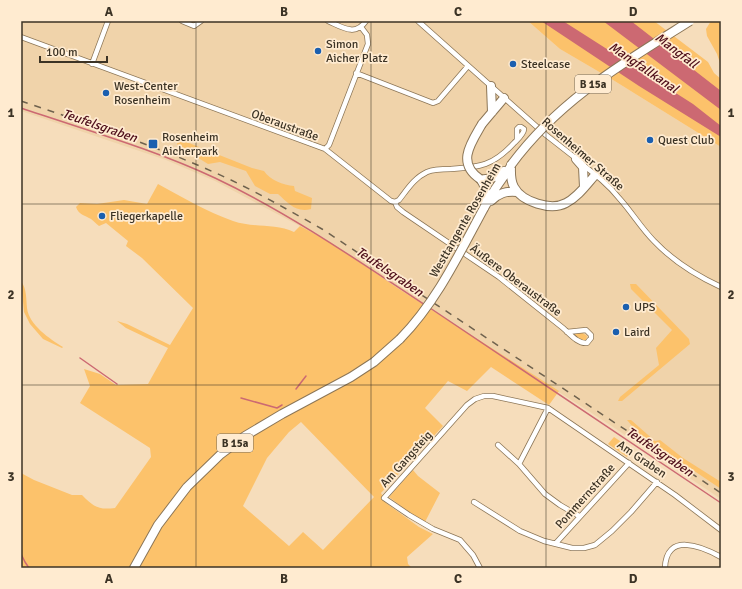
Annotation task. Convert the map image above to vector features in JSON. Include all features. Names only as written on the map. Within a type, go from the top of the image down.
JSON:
[{"type":"highway","name":"Westtangente Rosenheim","points":[[134,568],[158,525],[187,487],[220,454],[245,436],[282,414],[352,377],[374,362],[400,339],[424,313],[439,290],[484,208],[511,165],[530,140],[558,112],[606,75],[690,21]]},
{"type":"highway","points":[[491,86],[492,112]]},
{"type":"highway","points":[[484,208],[485,186],[470,170],[467,156],[482,124],[504,98]]},
{"type":"highway","points":[[576,158],[583,167],[584,187]]},
{"type":"highway","points":[[480,179],[488,180],[494,178],[511,165]]},
{"type":"highway","points":[[511,165],[512,180],[517,192]]},
{"type":"highway","points":[[484,208],[498,194],[510,191],[517,192],[534,202],[545,206],[559,206],[572,199],[596,174]]},
{"type":"street","points":[[92,64],[108,21]]},
{"type":"street","points":[[182,21],[194,26],[201,21]]},
{"type":"street","points":[[328,21],[351,30],[356,30],[362,27],[366,21]]},
{"type":"street","name":"Rosenheimer Straße","points":[[418,21],[546,135],[596,174],[619,198],[652,239],[664,251],[699,277],[721,287]]},
{"type":"street","points":[[325,149],[329,145],[369,39],[362,27]]},
{"type":"street","name":"Oberaustraße","points":[[21,37],[325,149],[391,201],[395,202]]},
{"type":"street","points":[[356,73],[433,103],[438,101],[468,66]]},
{"type":"street","points":[[395,202],[399,200],[416,180],[427,172],[483,165],[500,156],[517,140]]},
{"type":"street","name":"Äußere Oberaustraße","points":[[395,202],[397,207],[403,212],[499,277],[567,332],[583,343],[587,343],[591,338],[591,335],[586,330],[567,332]]},
{"type":"street","name":"Am Gangsteig","points":[[480,568],[473,555],[460,540],[433,529],[384,498],[467,405],[475,399],[484,396],[493,396],[548,408]]},
{"type":"street","points":[[519,464],[548,408]]},
{"type":"street","name":"Am Graben","points":[[548,408],[657,482],[721,530]]},
{"type":"street","points":[[498,445],[519,464],[545,494],[579,516]]},
{"type":"street","name":"Pommernstraße","points":[[556,543],[579,516],[629,463]]},
{"type":"street","points":[[474,502],[520,531],[544,541],[572,548],[584,548],[595,546],[617,527],[657,482]]},
{"type":"street","points":[[665,568],[667,555],[672,549],[678,546],[696,545],[721,557]]},
{"type":"shaded area","points":[[21,21],[528,21],[560,49],[721,147],[721,499],[601,419],[399,289],[330,242],[215,181],[166,160],[21,111]]},
{"type":"shaded area","points":[[528,21],[654,21],[708,62],[714,73],[721,79],[721,147],[560,49]]},
{"type":"shaded area","points":[[541,21],[563,21],[693,104],[721,126],[721,137],[639,86]]},
{"type":"shaded area","points":[[603,21],[631,21],[721,91],[721,110]]},
{"type":"shaded area","points":[[711,21],[721,21],[721,66],[717,54],[707,36],[706,29]]},
{"type":"shaded area","points":[[184,141],[252,168],[264,171],[277,182],[294,186],[295,191],[312,198],[311,209],[301,210],[289,204],[278,194],[270,194],[255,186],[246,171],[220,162],[208,164],[195,156],[189,149],[179,150],[177,143]]},
{"type":"shaded area","points":[[158,184],[204,209],[233,221],[279,227],[294,232],[300,226],[330,242],[399,289],[559,391],[549,405],[491,367],[467,391],[448,381],[425,408],[443,426],[381,493],[386,503],[419,527],[433,534],[407,557],[408,564],[412,568],[21,568],[21,473],[34,480],[72,495],[82,495],[97,507],[115,508],[151,457],[150,448],[80,403],[90,386],[84,369],[100,374],[116,385],[148,384],[168,348],[126,328],[117,321],[127,324],[170,345],[193,308],[142,258],[126,246],[128,241],[106,223],[99,226],[91,219],[80,213],[76,207],[80,203],[97,204],[124,200],[147,204]],"holes":[[[301,422],[374,497],[323,550],[303,532],[289,546],[243,506],[267,458],[289,432]]]},
{"type":"shaded area","points":[[21,281],[25,291],[27,308],[32,320],[41,331],[63,347],[62,348],[43,339],[30,324],[24,312]]},
{"type":"shaded area","points":[[630,284],[636,284],[689,339],[690,344],[622,401],[618,401],[620,397],[659,365],[656,348],[672,330],[631,289]]},
{"type":"shaded area","points":[[581,332],[587,336],[586,340],[584,341],[575,335],[575,333]]},
{"type":"shaded area","points":[[627,420],[631,420],[655,441],[660,440],[683,458],[721,482],[721,489],[638,433]]},
{"type":"shaded area","points":[[614,437],[632,449],[627,457],[608,444]]},
{"type":"shaded area","points":[[413,470],[418,476],[440,493],[425,522],[415,517],[389,497]]},
{"type":"waterway","name":"Teufelsgraben","points":[[21,108],[144,149],[215,178],[296,222],[348,254],[425,305]]},
{"type":"waterway","name":"Teufelsgraben","points":[[430,308],[721,503]]},
{"type":"waterway","points":[[80,358],[117,384]]},
{"type":"waterway","points":[[296,389],[306,376]]},
{"type":"waterway","points":[[241,398],[277,408],[282,405]]},
{"type":"waterway","points":[[21,554],[29,568]]},
{"type":"railway","points":[[21,101],[127,138],[205,168],[299,216],[322,229],[721,493]]},
{"type":"place","name":"Simon Aicher Platz","points":[[318,51]]},
{"type":"place","name":"Steelcase","points":[[513,64]]},
{"type":"place","name":"West-Center Rosenheim","points":[[106,93]]},
{"type":"place","name":"Quest Club","points":[[650,140]]},
{"type":"place","name":"Rosenheim Aicherpark","points":[[153,144]]},
{"type":"place","name":"Fliegerkapelle","points":[[102,216]]},
{"type":"place","name":"UPS","points":[[626,307]]},
{"type":"place","name":"Laird","points":[[616,332]]},
{"type":"water label","name":"Mangfall","points":[[677,50]]},
{"type":"water label","name":"Mangfallkanal","points":[[644,67]]}]
